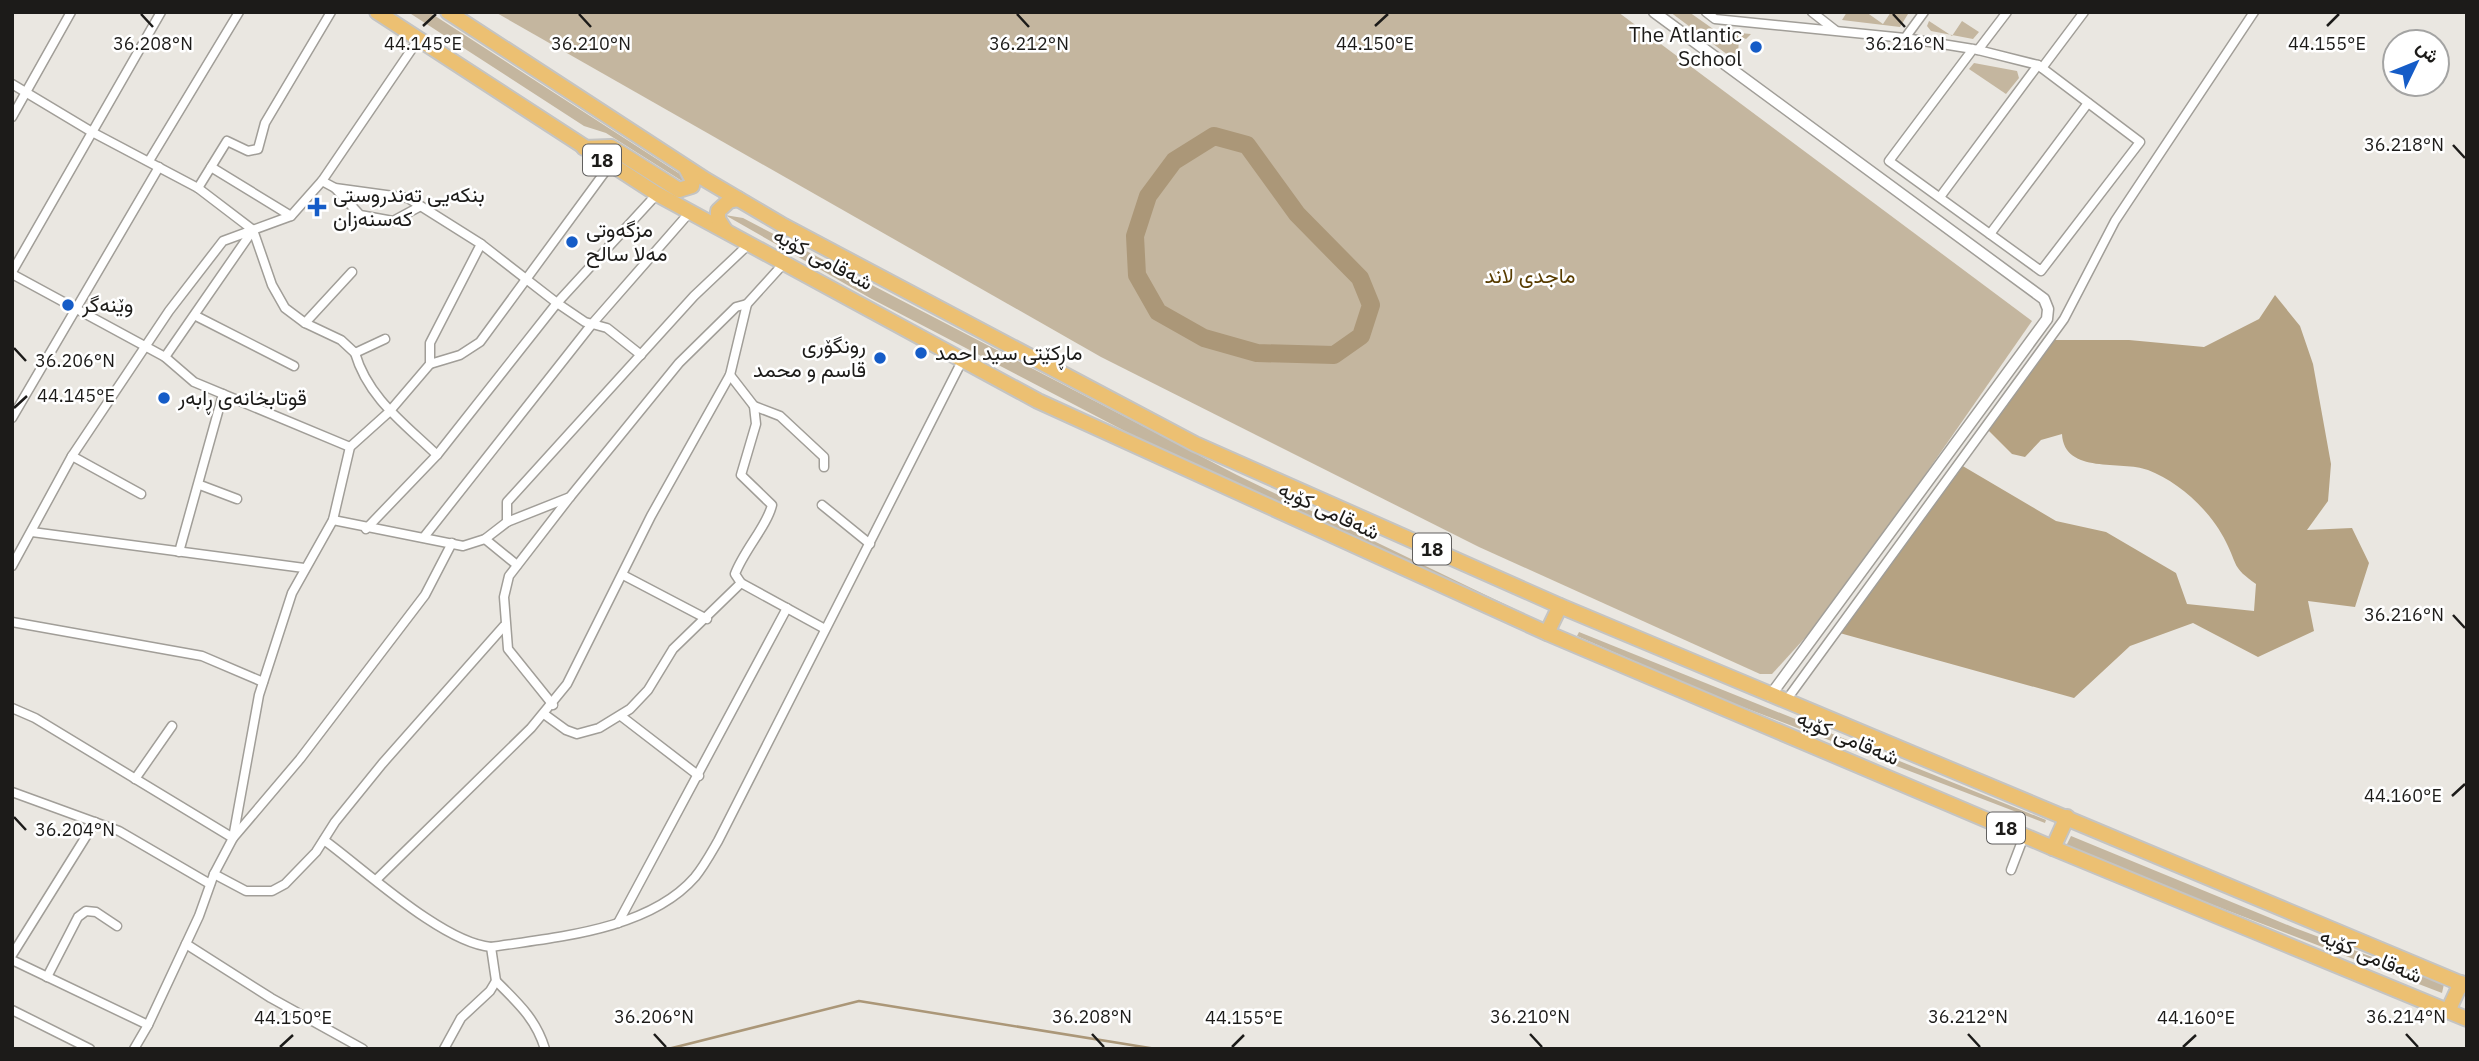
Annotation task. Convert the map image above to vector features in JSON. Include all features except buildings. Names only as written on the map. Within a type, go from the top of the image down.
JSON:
[{"type":"highway","name":"شەقامی کۆیە","points":[[377,12],[657,194],[1038,401],[1547,633],[2024,836],[2467,1019]]},
{"type":"highway","name":"شەقامی کۆیە","points":[[448,12],[738,199],[1195,444],[1770,696],[2067,817],[2464,985]]},
{"type":"highway","points":[[584,148],[611,147],[679,190],[685,190],[694,181],[682,164]]},
{"type":"highway","points":[[725,230],[718,219],[718,211],[729,201],[738,199]]},
{"type":"highway","points":[[1547,633],[1560,606]]},
{"type":"highway","points":[[2053,848],[2067,817]]},
{"type":"highway","points":[[2448,1011],[2464,985]]},
{"type":"street","points":[[12,117],[71,12]]},
{"type":"street","points":[[161,12],[12,273],[75,310],[165,357],[194,382],[350,447]]},
{"type":"street","points":[[149,161],[239,12]]},
{"type":"street","points":[[198,188],[229,141],[248,151],[258,149],[265,123],[331,12]]},
{"type":"street","points":[[1654,12],[2044,299],[2049,309],[2047,319],[2039,331],[1770,696]]},
{"type":"street","points":[[1706,12],[1715,19],[1905,38],[1976,50],[2040,67],[2140,142],[2041,271],[1889,160],[1976,50],[2007,12]]},
{"type":"street","points":[[1812,12],[1835,30]]},
{"type":"street","points":[[1940,197],[2084,12]]},
{"type":"street","points":[[1785,702],[2064,319],[2115,221],[2254,12]]},
{"type":"street","points":[[1905,38],[1923,13]]},
{"type":"street","points":[[12,566],[72,456],[145,347],[223,241],[291,216],[322,181],[418,40]]},
{"type":"street","points":[[12,83],[92,132],[198,188],[253,230],[279,299],[290,313],[341,340],[355,353],[362,370],[389,411],[437,454]]},
{"type":"street","points":[[1990,234],[2088,103]]},
{"type":"street","points":[[233,838],[263,682],[304,568],[333,520],[350,447],[389,411],[430,363],[460,355],[480,342],[610,165]]},
{"type":"street","points":[[12,418],[159,167]]},
{"type":"street","points":[[211,167],[291,216]]},
{"type":"street","points":[[322,181],[335,188],[360,215],[393,222],[419,207]]},
{"type":"street","points":[[335,188],[408,198],[481,244],[526,276],[557,303],[592,324],[607,328],[641,355]]},
{"type":"street","points":[[366,529],[437,454],[557,303],[657,194]]},
{"type":"street","points":[[424,537],[592,324],[691,211]]},
{"type":"street","points":[[165,357],[253,230]]},
{"type":"street","points":[[430,363],[430,343],[481,244]]},
{"type":"street","points":[[507,522],[507,502],[694,296],[749,244]]},
{"type":"street","points":[[377,879],[553,705],[567,684],[702,419],[730,375],[747,304],[785,262]]},
{"type":"street","points":[[305,323],[352,272]]},
{"type":"street","points":[[553,705],[508,649],[504,626],[504,597],[509,576],[679,363],[736,307],[747,304]]},
{"type":"street","points":[[195,316],[294,366]]},
{"type":"street","points":[[355,353],[385,340]]},
{"type":"street","points":[[324,840],[409,906],[457,937],[477,946],[491,947],[617,924],[656,908],[695,877],[718,841],[963,359]]},
{"type":"street","points":[[730,375],[754,406],[780,416],[796,428],[824,457],[824,467]]},
{"type":"street","points":[[179,552],[200,485],[223,394]]},
{"type":"street","points":[[754,406],[756,425],[741,475],[772,505],[770,514],[743,554],[735,574],[741,583],[825,629]]},
{"type":"street","points":[[72,456],[141,494]]},
{"type":"street","points":[[200,485],[237,499]]},
{"type":"street","points":[[333,520],[366,529],[424,537],[463,546],[485,539],[507,522],[570,497]]},
{"type":"street","points":[[822,505],[870,544]]},
{"type":"street","points":[[32,532],[304,568]]},
{"type":"street","points":[[485,539],[517,565]]},
{"type":"street","points":[[134,1049],[148,1026],[186,944],[214,874],[233,838],[292,769],[425,595],[452,544]]},
{"type":"street","points":[[623,575],[707,619]]},
{"type":"street","points":[[544,714],[566,730],[578,734],[621,716],[648,690],[673,649],[694,627],[707,619],[741,583]]},
{"type":"street","points":[[617,924],[788,608]]},
{"type":"street","points":[[12,622],[202,656],[263,682]]},
{"type":"street","points":[[214,874],[246,891],[272,891],[301,870],[382,764],[504,626]]},
{"type":"street","points":[[12,708],[35,718],[233,838]]},
{"type":"street","points":[[621,716],[699,776]]},
{"type":"street","points":[[135,779],[172,726]]},
{"type":"street","points":[[12,792],[95,822],[154,849],[210,884]]},
{"type":"street","points":[[95,822],[12,957],[148,1026]]},
{"type":"street","points":[[2011,870],[2024,836]]},
{"type":"street","points":[[47,976],[78,917],[86,911],[96,912],[117,926]]},
{"type":"street","points":[[186,944],[271,998],[363,1049]]},
{"type":"street","points":[[444,1049],[461,1018],[491,991],[496,981],[491,947]]},
{"type":"street","points":[[496,981],[528,1012],[539,1027],[545,1049]]},
{"type":"street","points":[[12,1010],[90,1049]]},
{"type":"green space","points":[[408,12],[429,12],[683,176],[682,181],[606,133],[584,126]]},
{"type":"green space","name":"ماجدی لاند","points":[[495,12],[1618,12],[2032,321],[1833,607],[1772,674],[1760,674],[1479,547],[1101,357]]},
{"type":"green space","points":[[1670,12],[1689,12],[1716,31],[1751,34],[1746,39],[1739,36],[1738,56],[1728,55]]},
{"type":"green space","points":[[1847,12],[1866,12],[1883,24],[1891,12],[1908,14],[1900,27],[1842,20]]},
{"type":"green space","points":[[1929,21],[1950,35],[1931,31],[1927,26]]},
{"type":"green space","points":[[1962,21],[1979,32],[1973,39],[1953,35]]},
{"type":"green space","points":[[1974,63],[2017,71],[2019,78],[2006,94],[1969,69]]},
{"type":"green space","points":[[725,215],[743,218],[1237,475],[1523,613],[1385,560],[1255,499],[870,298]]},
{"type":"green space","points":[[1579,632],[2046,820],[2045,823],[1714,696],[1577,636]]},
{"type":"green space","points":[[2071,836],[2295,928],[2444,984],[2442,993],[2065,848]]},
{"type":"shaded area","points":[[2275,295],[2300,326],[2313,364],[2331,464],[2328,501],[2307,530],[2352,528],[2369,563],[2355,607],[2308,601],[2314,631],[2258,657],[2193,623],[2130,646],[2074,698],[1836,632],[1961,465],[2056,521],[2106,532],[2176,573],[2187,604],[2254,611],[2256,584],[2239,570],[2212,519],[2193,499],[2171,482],[2137,467],[2083,461],[2073,456],[2065,447],[2062,434],[2041,440],[2025,457],[2012,454],[1986,428],[2052,340],[2129,340],[2204,347],[2259,319]]},
{"type":"waterway","points":[[1214,136],[1247,145],[1297,214],[1360,278],[1371,305],[1361,336],[1334,355],[1257,353],[1204,338],[1158,312],[1137,275],[1135,236],[1148,196],[1174,161],[1214,136]]},
{"type":"waterway","points":[[668,1049],[859,1001],[1156,1049]]},
{"type":"place","name":"The Atlantic School","points":[[1756,47]]},
{"type":"place","name":"بنکەیی تەندروستی کەسنەزان","points":[[317,207]]},
{"type":"place","name":"مزگەوتی مەلا سالح","points":[[572,242]]},
{"type":"place","name":"وێنەگر","points":[[68,305]]},
{"type":"place","name":"ماڕکێتی سید احمد","points":[[921,353]]},
{"type":"place","name":"رونگۆری قاسم و محمد","points":[[880,358]]},
{"type":"place","name":"قوتابخانەی ڕابەر","points":[[164,398]]}]
